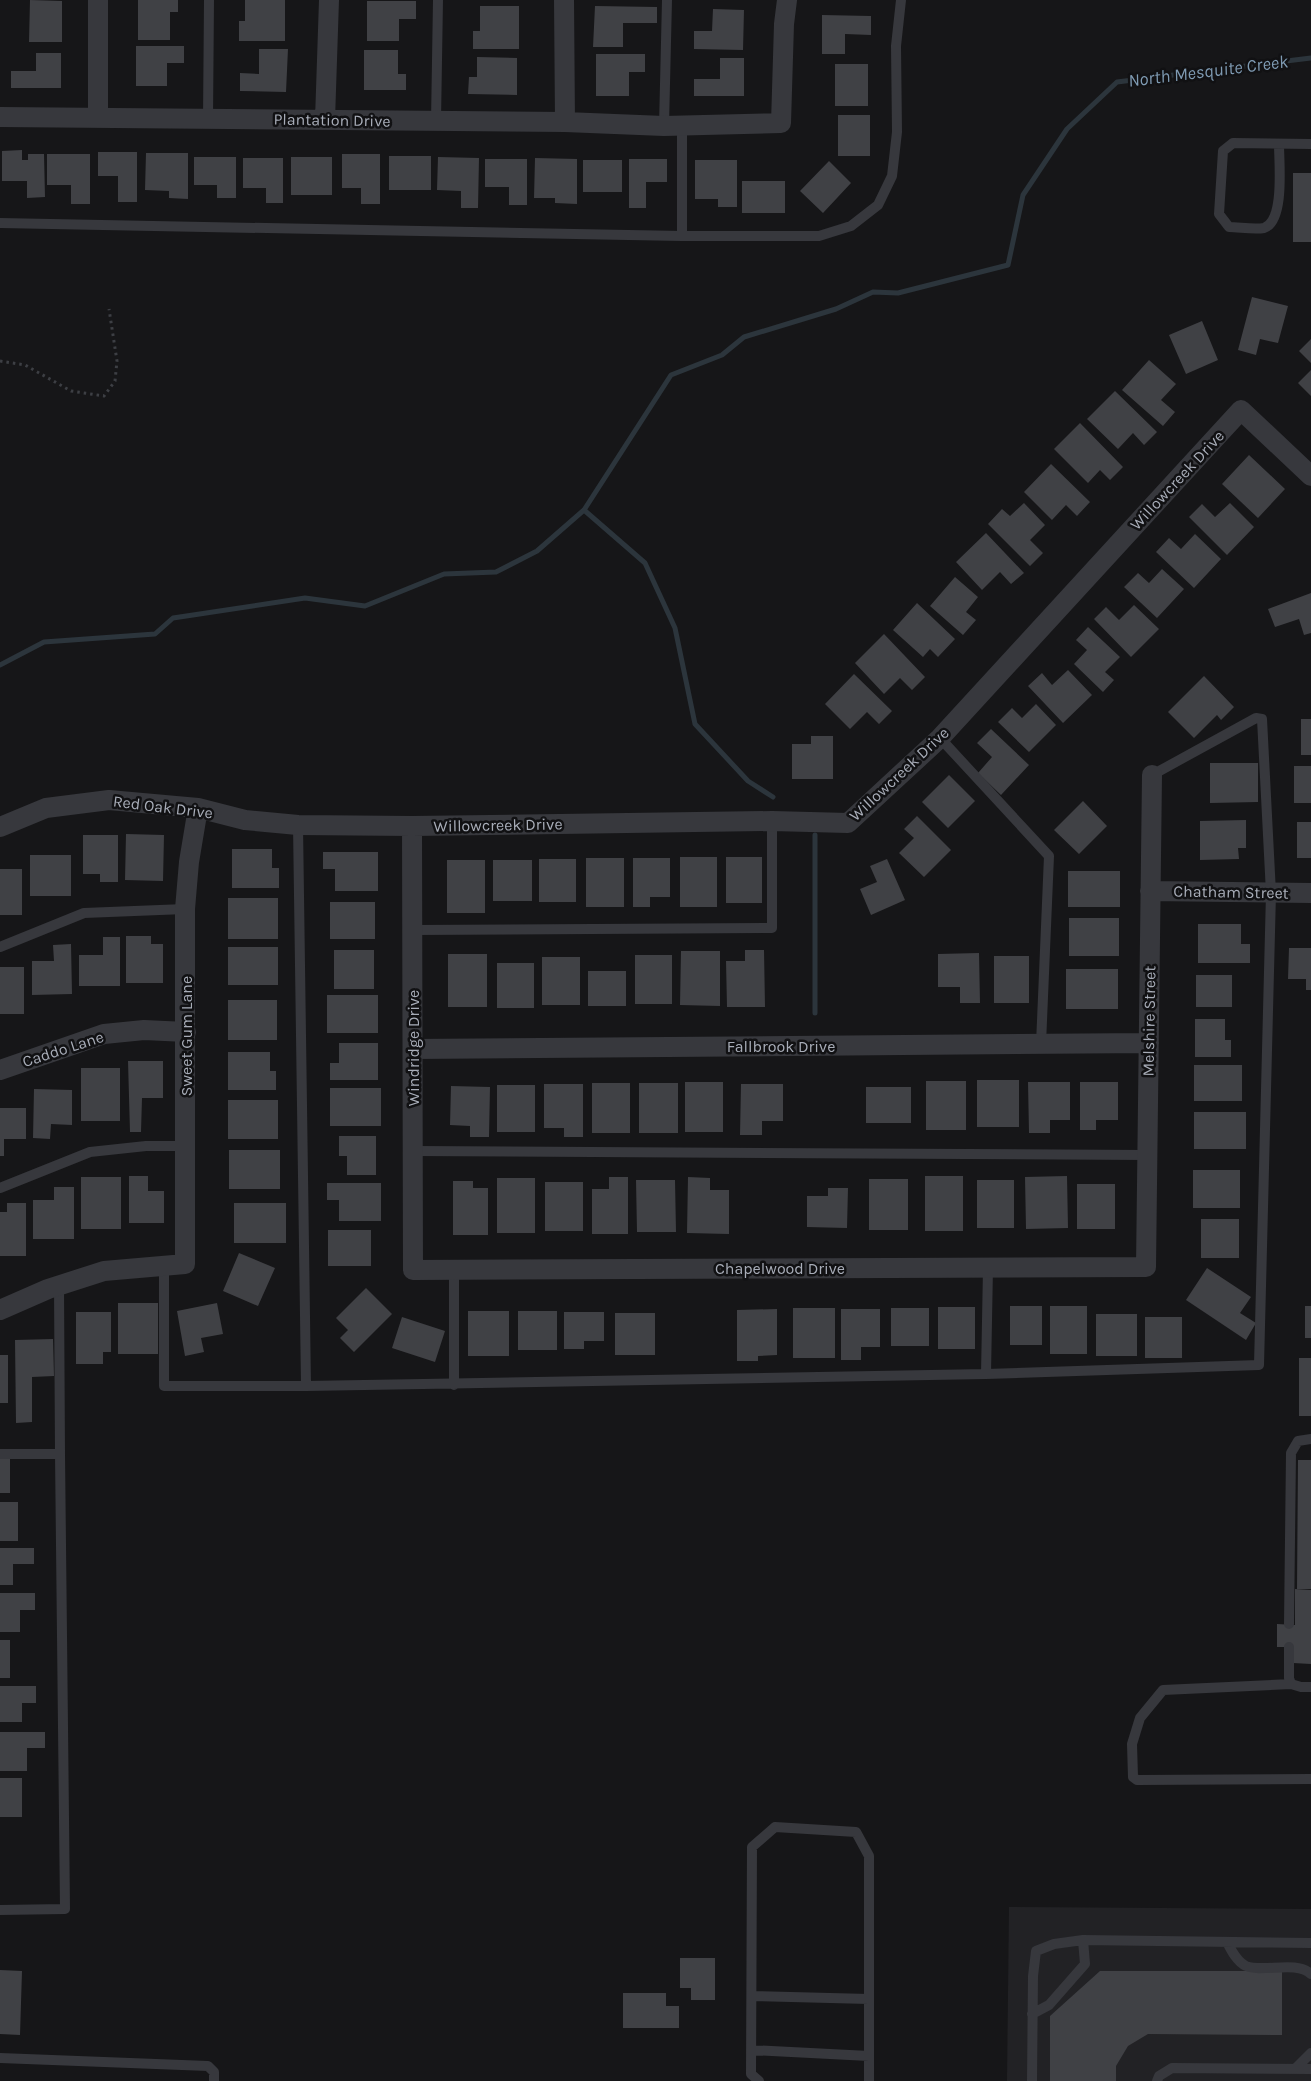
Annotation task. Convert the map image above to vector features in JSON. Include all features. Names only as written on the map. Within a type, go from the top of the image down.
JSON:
[{"type":"street","points":[[98,0],[98,117]]},
{"type":"street","points":[[325,120],[329,0]]},
{"type":"street","points":[[564,0],[565,122]]},
{"type":"street","name":"Plantation Drive","points":[[0,117],[565,122],[673,126],[781,124],[784,24],[787,0]]},
{"type":"street","name":"Willowcreek Drive","points":[[298,825],[412,826],[772,821],[848,823],[940,738],[1241,410],[1311,476]]},
{"type":"street","name":"Melshire Street","points":[[1146,1267],[1152,774]]},
{"type":"street","name":"Red Oak Drive","points":[[0,827],[46,808],[109,800],[198,808],[245,820],[298,825]]},
{"type":"street","name":"Sweet Gum Lane","points":[[164,1266],[185,1264],[185,910],[189,862],[198,808]]},
{"type":"street","name":"Windridge Drive","points":[[412,826],[414,1270]]},
{"type":"street","name":"Chatham Street","points":[[1150,891],[1311,893]]},
{"type":"street","name":"Caddo Lane","points":[[0,1070],[104,1034],[144,1030],[186,1032]]},
{"type":"street","name":"Fallbrook Drive","points":[[413,1049],[1149,1043]]},
{"type":"street","points":[[0,1310],[59,1286],[104,1271],[164,1266]]},
{"type":"street","name":"Chapelwood Drive","points":[[414,1270],[1146,1267]]},
{"type":"lane","points":[[208,118],[209,0]]},
{"type":"lane","points":[[436,121],[438,0]]},
{"type":"lane","points":[[667,0],[673,126],[682,236]]},
{"type":"lane","points":[[0,223],[682,236],[819,236],[851,226],[878,205],[892,176],[897,132],[896,46],[901,0]]},
{"type":"lane","points":[[1279,144],[1278,212],[1274,222],[1264,228],[1229,227],[1219,214],[1222,152],[1233,144],[1279,144],[1311,144]]},
{"type":"lane","points":[[164,1266],[164,1386],[454,1385],[986,1374],[1259,1365],[1271,893],[1264,724],[1262,719],[1256,718],[1152,774]]},
{"type":"lane","points":[[940,738],[1049,856],[1040,1044]]},
{"type":"lane","points":[[413,930],[772,928],[772,821]]},
{"type":"lane","points":[[298,825],[306,1386]]},
{"type":"lane","points":[[0,947],[84,913],[185,910]]},
{"type":"lane","points":[[0,1188],[90,1152],[146,1146],[186,1146]]},
{"type":"lane","points":[[413,1151],[1147,1155]]},
{"type":"lane","points":[[986,1374],[988,1268]]},
{"type":"lane","points":[[454,1270],[454,1385]]},
{"type":"lane","points":[[0,1910],[65,1909],[59,1286]]},
{"type":"lane","points":[[1289,1624],[1291,1453],[1298,1441],[1311,1439]]},
{"type":"lane","points":[[0,1454],[60,1454]]},
{"type":"lane","points":[[1289,1647],[1289,1678],[1291,1684]]},
{"type":"lane","points":[[1311,1687],[1301,1688],[1291,1684],[1163,1690],[1140,1718],[1132,1744],[1133,1777],[1136,1780],[1311,1779]]},
{"type":"lane","points":[[759,2081],[751,2074],[752,1847],[775,1827],[856,1832],[869,1856],[869,2081]]},
{"type":"lane","points":[[1032,2014],[1049,2005],[1085,1964],[1083,1940]]},
{"type":"lane","points":[[1032,2081],[1033,1976],[1036,1951],[1054,1944],[1083,1940],[1311,1943]]},
{"type":"lane","points":[[1227,1942],[1234,1956],[1246,1966],[1296,1968],[1311,1974]]},
{"type":"lane","points":[[752,1996],[869,1999]]},
{"type":"lane","points":[[751,2050],[869,2056]]},
{"type":"lane","points":[[1295,2069],[1311,2053]]},
{"type":"lane","points":[[0,2058],[208,2066],[214,2077]]},
{"type":"lane","points":[[1156,2081],[1159,2076],[1172,2068],[1311,2069]]},
{"type":"path","points":[[0,361],[25,365],[71,391],[104,396],[115,381],[117,361],[109,309]]},
{"type":"shaded area","points":[[1009,1907],[1311,1909],[1311,2081],[1007,2081]]},
{"type":"building","points":[[30,0],[62,1],[62,42],[29,42]]},
{"type":"building","points":[[138,0],[178,0],[178,12],[170,12],[170,40],[138,40]]},
{"type":"building","points":[[245,0],[285,0],[285,41],[239,41],[239,21],[245,21]]},
{"type":"building","points":[[367,1],[416,1],[416,19],[399,19],[399,41],[367,41]]},
{"type":"building","points":[[480,6],[519,6],[519,49],[473,49],[473,31],[480,31]]},
{"type":"building","points":[[595,6],[657,7],[657,23],[623,23],[623,47],[593,47]]},
{"type":"building","points":[[713,9],[744,10],[743,50],[694,49],[694,31],[712,31]]},
{"type":"building","points":[[822,15],[871,16],[871,35],[845,34],[845,54],[822,54]]},
{"type":"building","points":[[136,46],[184,46],[184,63],[167,63],[167,86],[136,86]]},
{"type":"building","points":[[259,49],[288,49],[286,92],[240,91],[240,73],[259,74]]},
{"type":"building","points":[[364,50],[398,50],[398,74],[406,74],[406,90],[364,90]]},
{"type":"building","points":[[36,53],[61,53],[61,88],[11,88],[11,71],[36,71]]},
{"type":"building","points":[[596,54],[645,54],[645,72],[629,72],[629,96],[596,96]]},
{"type":"building","points":[[477,57],[517,58],[517,95],[468,94],[469,77],[477,77]]},
{"type":"building","points":[[720,58],[744,58],[744,96],[694,96],[694,79],[720,79]]},
{"type":"building","points":[[835,64],[868,64],[868,106],[835,106]]},
{"type":"building","points":[[838,115],[870,115],[870,156],[838,156]]},
{"type":"building","points":[[22,150],[22,160],[28,160],[28,154],[44,154],[45,197],[27,198],[27,181],[2,181],[2,151]]},
{"type":"building","points":[[98,152],[137,152],[137,202],[118,202],[118,176],[98,176]]},
{"type":"building","points":[[146,153],[188,153],[188,199],[169,198],[169,191],[145,190]]},
{"type":"building","points":[[47,154],[90,154],[90,204],[71,204],[71,185],[47,185]]},
{"type":"building","points":[[342,154],[380,154],[380,204],[361,204],[361,188],[342,188]]},
{"type":"building","points":[[389,156],[431,156],[431,190],[389,190]]},
{"type":"building","points":[[194,157],[236,157],[236,198],[217,198],[217,185],[194,185]]},
{"type":"building","points":[[291,157],[332,157],[332,195],[291,195]]},
{"type":"building","points":[[438,157],[479,158],[478,208],[461,208],[461,191],[437,190]]},
{"type":"building","points":[[243,158],[283,158],[283,203],[266,203],[266,188],[243,188]]},
{"type":"building","points":[[535,158],[577,159],[577,204],[555,203],[555,198],[534,198]]},
{"type":"building","points":[[485,159],[527,159],[527,205],[509,205],[509,187],[485,187]]},
{"type":"building","points":[[629,159],[667,159],[667,182],[646,182],[646,208],[629,208]]},
{"type":"building","points":[[583,160],[622,160],[622,192],[583,192]]},
{"type":"building","points":[[695,160],[737,160],[737,207],[718,207],[718,199],[695,199]]},
{"type":"building","points":[[829,161],[851,183],[823,213],[800,191]]},
{"type":"building","points":[[1293,173],[1311,173],[1311,242],[1293,242]]},
{"type":"building","points":[[742,181],[785,181],[785,213],[742,213]]},
{"type":"building","points":[[1252,297],[1288,306],[1278,343],[1260,339],[1256,355],[1238,350]]},
{"type":"building","points":[[1202,321],[1218,360],[1186,374],[1169,335]]},
{"type":"building","points":[[1311,339],[1311,363],[1299,351]]},
{"type":"building","points":[[1149,360],[1176,384],[1161,400],[1175,412],[1163,426],[1122,390]]},
{"type":"building","points":[[1311,370],[1311,396],[1298,383]]},
{"type":"building","points":[[1115,391],[1157,432],[1144,445],[1133,433],[1118,449],[1087,419]]},
{"type":"building","points":[[1080,423],[1123,467],[1110,480],[1100,470],[1088,483],[1054,449]]},
{"type":"building","points":[[1249,455],[1285,489],[1258,518],[1222,484]]},
{"type":"building","points":[[1051,464],[1090,502],[1077,516],[1066,505],[1052,520],[1024,492]]},
{"type":"building","points":[[1024,503],[1045,525],[1030,540],[1043,553],[1030,566],[988,524],[1002,509],[1010,516]]},
{"type":"building","points":[[1230,503],[1254,527],[1227,555],[1189,517],[1202,504],[1215,517]]},
{"type":"building","points":[[986,533],[1024,573],[1011,584],[1000,572],[982,590],[956,562]]},
{"type":"building","points":[[1195,534],[1221,559],[1194,588],[1156,552],[1169,538],[1181,549]]},
{"type":"building","points":[[1162,569],[1184,589],[1157,618],[1124,587],[1138,573],[1149,583]]},
{"type":"building","points":[[955,577],[978,597],[966,612],[976,620],[963,635],[930,606]]},
{"type":"building","points":[[1311,593],[1311,633],[1304,635],[1299,619],[1275,627],[1268,609]]},
{"type":"building","points":[[917,603],[955,639],[938,657],[930,649],[923,657],[893,630]]},
{"type":"building","points":[[1134,605],[1159,629],[1131,657],[1094,619],[1106,607],[1119,620]]},
{"type":"building","points":[[1088,627],[1120,657],[1105,672],[1114,680],[1103,692],[1074,664],[1087,650],[1076,640]]},
{"type":"building","points":[[884,634],[925,677],[912,690],[900,678],[884,694],[855,663]]},
{"type":"building","points":[[1068,670],[1092,695],[1063,723],[1028,686],[1042,673],[1052,685]]},
{"type":"building","points":[[854,674],[892,711],[879,724],[867,712],[850,729],[825,704]]},
{"type":"building","points":[[1204,676],[1234,707],[1221,720],[1217,715],[1194,738],[1168,712]]},
{"type":"building","points":[[1036,704],[1056,725],[1029,752],[998,722],[1012,708],[1022,718]]},
{"type":"building","points":[[1301,719],[1311,719],[1311,755],[1301,755]]},
{"type":"building","points":[[991,729],[1029,765],[1001,795],[978,773],[992,757],[977,743]]},
{"type":"building","points":[[811,736],[833,736],[833,779],[792,779],[792,744],[811,744]]},
{"type":"building","points":[[1210,763],[1258,763],[1258,802],[1210,803]]},
{"type":"building","points":[[1294,766],[1311,766],[1311,803],[1294,803]]},
{"type":"building","points":[[949,775],[975,801],[948,828],[922,802]]},
{"type":"building","points":[[1083,801],[1107,826],[1079,854],[1054,830]]},
{"type":"building","points":[[917,816],[951,850],[924,877],[899,853],[914,838],[904,829]]},
{"type":"building","points":[[1246,820],[1246,848],[1238,848],[1239,859],[1200,860],[1200,821]]},
{"type":"building","points":[[1297,822],[1311,822],[1311,858],[1297,858]]},
{"type":"building","points":[[126,834],[164,835],[163,881],[125,880]]},
{"type":"building","points":[[83,835],[118,835],[118,882],[100,882],[100,874],[83,874]]},
{"type":"building","points":[[232,849],[272,849],[272,868],[279,868],[279,888],[232,888]]},
{"type":"building","points":[[323,852],[378,852],[378,891],[335,891],[335,869],[323,869]]},
{"type":"building","points":[[30,855],[71,855],[71,896],[30,896]]},
{"type":"building","points":[[680,857],[717,857],[717,907],[680,907]]},
{"type":"building","points":[[726,857],[762,857],[762,903],[726,903]]},
{"type":"building","points":[[586,858],[624,858],[624,907],[586,907]]},
{"type":"building","points":[[633,858],[670,858],[670,897],[650,897],[650,907],[633,907]]},
{"type":"building","points":[[539,859],[576,859],[576,902],[539,902]]},
{"type":"building","points":[[887,859],[905,900],[871,915],[860,889],[877,882],[870,866]]},
{"type":"building","points":[[447,860],[485,860],[485,913],[447,913]]},
{"type":"building","points":[[493,860],[532,860],[532,901],[493,901]]},
{"type":"building","points":[[0,869],[22,869],[22,915],[0,915]]},
{"type":"building","points":[[1068,871],[1120,871],[1120,907],[1068,907]]},
{"type":"building","points":[[228,898],[278,898],[278,939],[228,939]]},
{"type":"building","points":[[330,902],[375,902],[375,939],[330,939]]},
{"type":"building","points":[[1069,918],[1119,918],[1119,956],[1069,956]]},
{"type":"building","points":[[1198,924],[1241,924],[1241,944],[1250,944],[1250,963],[1198,963]]},
{"type":"building","points":[[126,936],[151,936],[151,944],[163,944],[163,983],[126,983]]},
{"type":"building","points":[[103,937],[120,937],[120,986],[79,986],[79,955],[103,955]]},
{"type":"building","points":[[71,944],[72,994],[32,995],[32,961],[54,961],[53,945]]},
{"type":"building","points":[[228,947],[278,947],[278,985],[228,985]]},
{"type":"building","points":[[1289,948],[1311,948],[1311,990],[1306,990],[1306,979],[1288,979]]},
{"type":"building","points":[[334,950],[374,950],[374,989],[334,989]]},
{"type":"building","points":[[745,950],[764,950],[765,1007],[727,1007],[726,961],[745,961]]},
{"type":"building","points":[[681,951],[720,951],[720,1006],[680,1005]]},
{"type":"building","points":[[979,953],[980,1003],[960,1003],[960,987],[938,987],[938,954]]},
{"type":"building","points":[[448,954],[487,954],[487,1007],[448,1007]]},
{"type":"building","points":[[635,955],[672,955],[672,1004],[635,1004]]},
{"type":"building","points":[[994,956],[1029,956],[1029,1003],[994,1003]]},
{"type":"building","points":[[542,957],[580,957],[580,1005],[542,1005]]},
{"type":"building","points":[[497,963],[534,963],[534,1008],[497,1008]]},
{"type":"building","points":[[0,967],[24,967],[24,1014],[0,1014]]},
{"type":"building","points":[[1066,969],[1118,969],[1118,1009],[1066,1009]]},
{"type":"building","points":[[588,971],[626,971],[626,1006],[588,1006]]},
{"type":"building","points":[[1196,975],[1232,975],[1232,1007],[1196,1007]]},
{"type":"building","points":[[327,995],[378,995],[378,1033],[327,1033]]},
{"type":"building","points":[[228,1000],[277,1000],[277,1040],[228,1040]]},
{"type":"building","points":[[1195,1019],[1225,1019],[1225,1040],[1231,1040],[1231,1057],[1195,1057]]},
{"type":"building","points":[[339,1043],[378,1043],[378,1080],[330,1080],[330,1063],[339,1063]]},
{"type":"building","points":[[228,1052],[270,1052],[270,1071],[276,1071],[276,1090],[228,1090]]},
{"type":"building","points":[[128,1061],[163,1061],[163,1098],[142,1098],[141,1132],[130,1132]]},
{"type":"building","points":[[1194,1065],[1242,1065],[1242,1101],[1194,1101]]},
{"type":"building","points":[[81,1068],[120,1068],[120,1121],[81,1121]]},
{"type":"building","points":[[977,1080],[1019,1080],[1019,1127],[977,1127]]},
{"type":"building","points":[[926,1081],[966,1081],[966,1130],[926,1130]]},
{"type":"building","points":[[685,1082],[723,1082],[723,1132],[685,1132]]},
{"type":"building","points":[[1028,1082],[1070,1082],[1070,1120],[1050,1120],[1050,1133],[1029,1133]]},
{"type":"building","points":[[1080,1082],[1118,1082],[1118,1120],[1096,1120],[1096,1130],[1080,1130]]},
{"type":"building","points":[[592,1083],[630,1083],[630,1133],[592,1133]]},
{"type":"building","points":[[639,1083],[678,1083],[678,1133],[639,1133]]},
{"type":"building","points":[[544,1084],[583,1084],[583,1137],[564,1137],[564,1128],[544,1128]]},
{"type":"building","points":[[741,1084],[783,1084],[783,1121],[762,1121],[762,1135],[740,1135]]},
{"type":"building","points":[[497,1085],[535,1085],[535,1132],[497,1132]]},
{"type":"building","points":[[451,1086],[490,1087],[489,1137],[470,1137],[470,1126],[450,1125]]},
{"type":"building","points":[[866,1087],[911,1087],[911,1123],[866,1123]]},
{"type":"building","points":[[330,1088],[381,1088],[381,1126],[330,1126]]},
{"type":"building","points":[[34,1089],[72,1090],[72,1125],[51,1124],[50,1139],[33,1138]]},
{"type":"building","points":[[228,1100],[278,1100],[278,1139],[228,1139]]},
{"type":"building","points":[[0,1108],[26,1108],[26,1139],[4,1139],[4,1156],[0,1156]]},
{"type":"building","points":[[1194,1112],[1246,1112],[1246,1149],[1194,1149]]},
{"type":"building","points":[[339,1136],[376,1136],[376,1175],[347,1175],[347,1156],[339,1156]]},
{"type":"building","points":[[229,1150],[280,1150],[280,1189],[229,1189]]},
{"type":"building","points":[[1193,1170],[1240,1170],[1240,1208],[1193,1208]]},
{"type":"building","points":[[129,1176],[148,1176],[148,1191],[164,1191],[164,1223],[129,1223]]},
{"type":"building","points":[[925,1176],[963,1176],[963,1231],[925,1231]]},
{"type":"building","points":[[1067,1176],[1068,1228],[1026,1229],[1025,1177]]},
{"type":"building","points":[[81,1177],[121,1177],[121,1229],[81,1229]]},
{"type":"building","points":[[609,1177],[628,1177],[628,1234],[592,1234],[592,1189],[609,1189]]},
{"type":"building","points":[[688,1177],[710,1178],[710,1190],[729,1190],[729,1234],[687,1233]]},
{"type":"building","points":[[497,1178],[535,1178],[535,1233],[497,1233]]},
{"type":"building","points":[[869,1179],[908,1179],[908,1230],[869,1230]]},
{"type":"building","points":[[636,1180],[675,1180],[676,1232],[637,1232]]},
{"type":"building","points":[[977,1180],[1014,1180],[1014,1228],[977,1228]]},
{"type":"building","points":[[453,1181],[473,1181],[473,1188],[488,1188],[488,1235],[453,1235]]},
{"type":"building","points":[[545,1182],[583,1182],[583,1231],[545,1231]]},
{"type":"building","points":[[327,1183],[381,1183],[381,1221],[339,1221],[339,1200],[327,1200]]},
{"type":"building","points":[[1077,1184],[1115,1184],[1115,1229],[1077,1229]]},
{"type":"building","points":[[54,1187],[74,1187],[74,1239],[33,1239],[33,1200],[54,1200]]},
{"type":"building","points":[[828,1188],[848,1188],[847,1228],[807,1227],[807,1196],[828,1196]]},
{"type":"building","points":[[7,1203],[26,1203],[26,1256],[0,1256],[0,1212],[7,1212]]},
{"type":"building","points":[[234,1203],[286,1203],[286,1243],[234,1243]]},
{"type":"building","points":[[1201,1219],[1239,1219],[1239,1258],[1201,1258]]},
{"type":"building","points":[[328,1230],[371,1230],[371,1266],[328,1266]]},
{"type":"building","points":[[239,1253],[275,1268],[258,1306],[223,1291]]},
{"type":"building","points":[[1207,1268],[1251,1297],[1240,1313],[1256,1323],[1246,1340],[1186,1300]]},
{"type":"building","points":[[366,1288],[392,1314],[354,1352],[340,1338],[348,1330],[336,1318]]},
{"type":"building","points":[[118,1303],[158,1303],[158,1354],[118,1354]]},
{"type":"building","points":[[217,1303],[223,1334],[201,1338],[204,1352],[185,1356],[177,1311]]},
{"type":"building","points":[[1010,1306],[1042,1306],[1042,1345],[1010,1345]]},
{"type":"building","points":[[1050,1306],[1087,1306],[1087,1354],[1050,1354]]},
{"type":"building","points":[[1305,1306],[1311,1306],[1311,1338],[1305,1338]]},
{"type":"building","points":[[938,1307],[975,1307],[975,1349],[938,1349]]},
{"type":"building","points":[[793,1308],[835,1308],[835,1358],[793,1358]]},
{"type":"building","points":[[891,1308],[929,1308],[929,1346],[891,1346]]},
{"type":"building","points":[[777,1309],[777,1355],[758,1356],[758,1361],[737,1361],[737,1310]]},
{"type":"building","points":[[841,1309],[880,1309],[880,1347],[861,1347],[861,1360],[841,1360]]},
{"type":"building","points":[[468,1311],[509,1311],[509,1356],[468,1356]]},
{"type":"building","points":[[518,1311],[557,1311],[557,1350],[518,1350]]},
{"type":"building","points":[[76,1312],[111,1312],[111,1352],[103,1352],[103,1364],[76,1364]]},
{"type":"building","points":[[564,1312],[604,1312],[604,1341],[584,1341],[584,1349],[564,1349]]},
{"type":"building","points":[[615,1313],[655,1313],[655,1355],[615,1355]]},
{"type":"building","points":[[1096,1314],[1137,1314],[1137,1356],[1096,1356]]},
{"type":"building","points":[[402,1317],[445,1331],[435,1362],[392,1348]]},
{"type":"building","points":[[1145,1317],[1182,1317],[1182,1358],[1145,1358]]},
{"type":"building","points":[[53,1339],[54,1376],[32,1377],[32,1422],[16,1423],[15,1340]]},
{"type":"building","points":[[0,1355],[8,1355],[8,1403],[0,1403]]},
{"type":"building","points":[[1299,1358],[1311,1358],[1311,1416],[1299,1416]]},
{"type":"building","points":[[0,1458],[10,1458],[10,1493],[0,1493]]},
{"type":"building","points":[[1298,1460],[1311,1460],[1311,1589],[1297,1589]]},
{"type":"building","points":[[0,1502],[18,1502],[18,1541],[0,1541]]},
{"type":"building","points":[[0,1548],[34,1548],[34,1564],[13,1564],[13,1585],[0,1585]]},
{"type":"building","points":[[1295,1589],[1311,1590],[1311,1664],[1293,1663],[1293,1647],[1277,1647],[1277,1624],[1295,1625]]},
{"type":"building","points":[[0,1593],[35,1593],[35,1610],[20,1610],[20,1632],[0,1632]]},
{"type":"building","points":[[0,1640],[10,1640],[10,1678],[0,1678]]},
{"type":"building","points":[[0,1686],[36,1686],[36,1703],[22,1703],[22,1722],[0,1722]]},
{"type":"building","points":[[0,1732],[45,1732],[45,1748],[27,1748],[27,1771],[0,1771]]},
{"type":"building","points":[[0,1778],[22,1778],[22,1817],[0,1817]]},
{"type":"building","points":[[680,1958],[715,1958],[715,2000],[691,2000],[691,1988],[680,1988]]},
{"type":"building","points":[[0,1970],[22,1971],[20,2035],[0,2034]]},
{"type":"building","points":[[1100,1971],[1282,1971],[1282,2035],[1148,2034],[1128,2046],[1116,2066],[1116,2081],[1050,2081],[1050,2016]]},
{"type":"building","points":[[623,1993],[666,1993],[666,2006],[679,2006],[679,2028],[623,2028]]},
{"type":"waterway","name":"North Mesquite Creek","points":[[0,665],[44,642],[155,634],[173,618],[305,598],[365,606],[444,574],[496,572],[537,551],[584,510],[671,375],[722,355],[744,337],[836,309],[873,292],[898,293],[1008,265],[1023,195],[1067,129],[1117,82],[1311,58]]},
{"type":"waterway","points":[[584,510],[645,563],[675,628],[695,724],[748,781],[773,797]]},
{"type":"waterway","points":[[815,835],[815,1013]]}]
